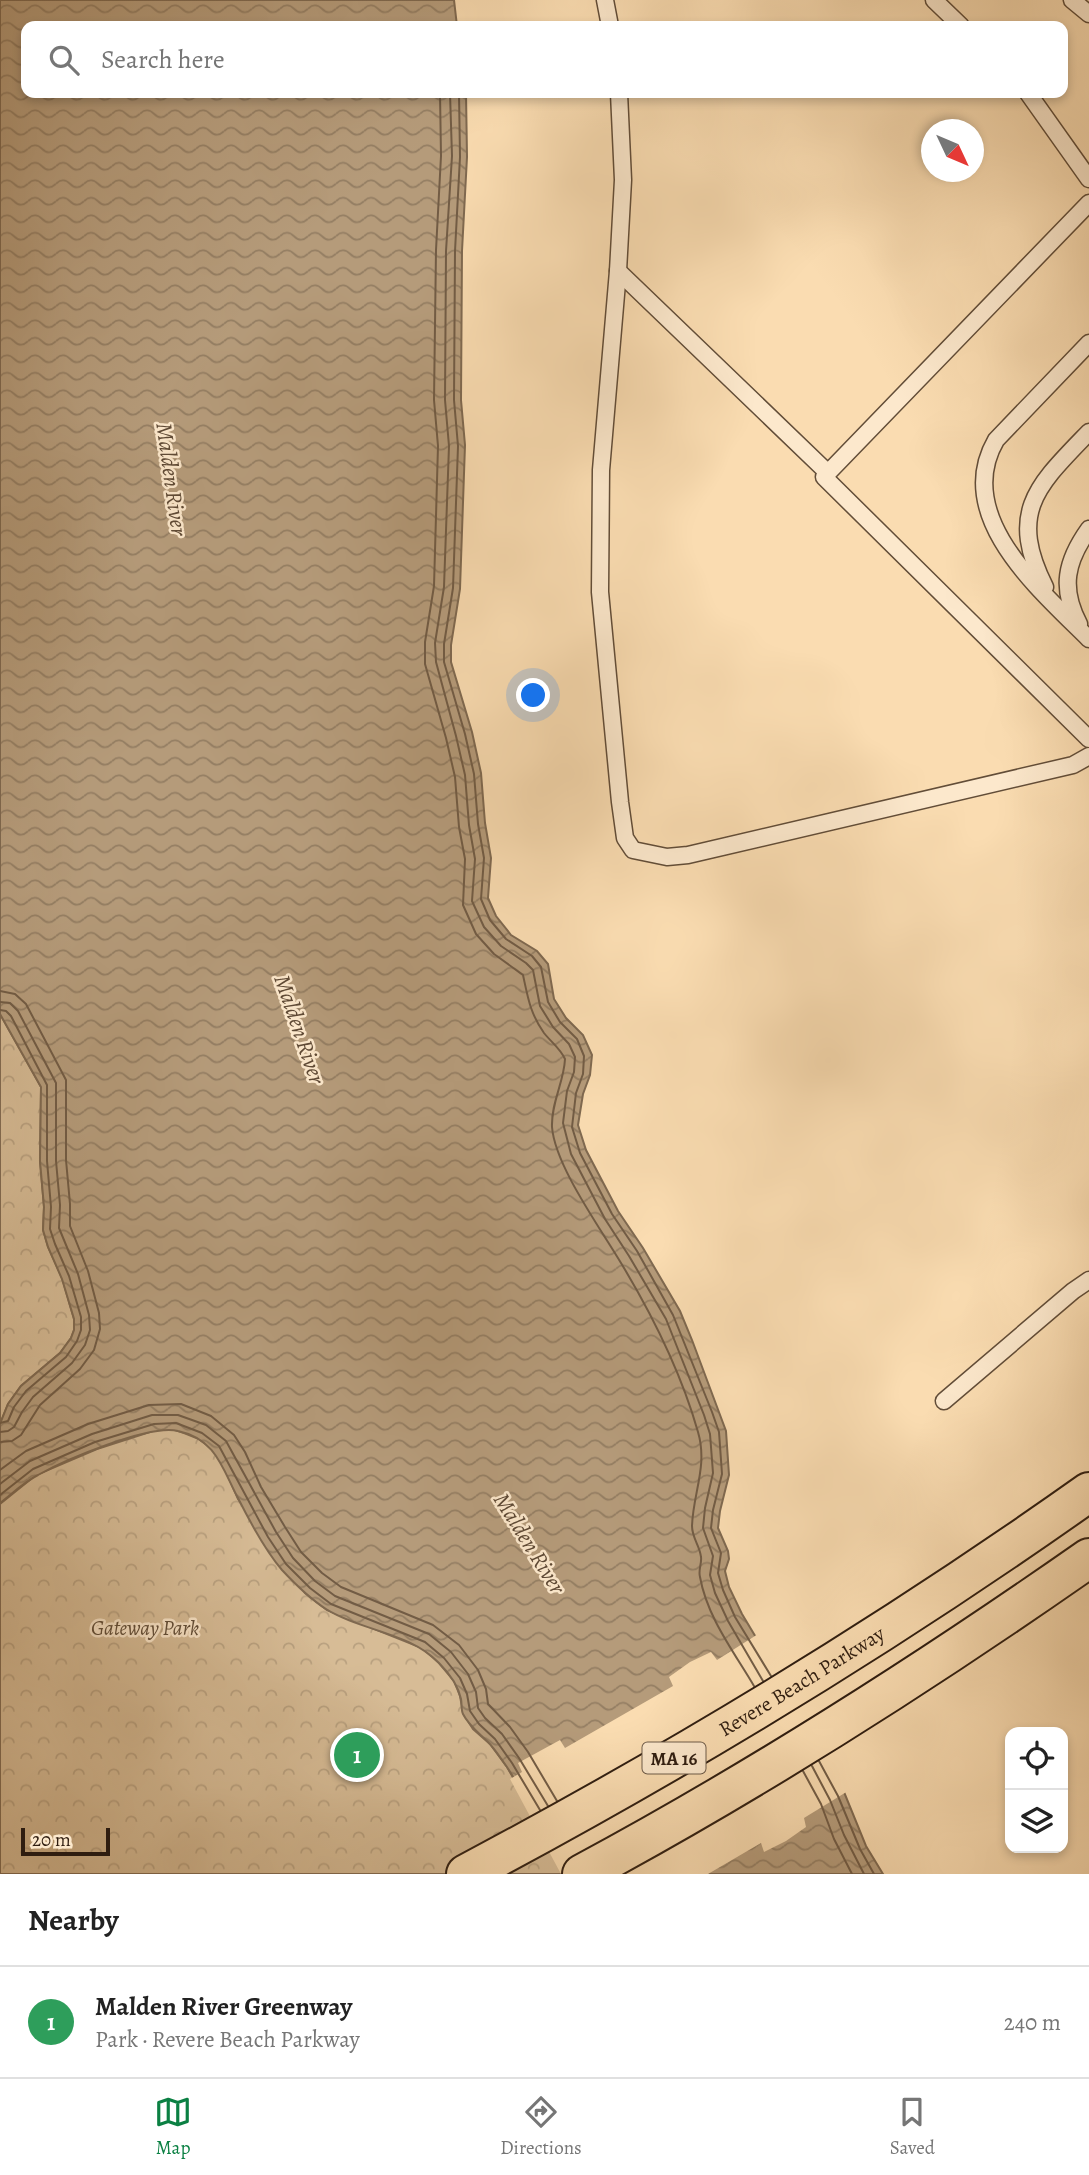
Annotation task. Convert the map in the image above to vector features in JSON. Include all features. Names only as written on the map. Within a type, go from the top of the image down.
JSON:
[{"type":"highway","name":"Revere Beach Parkway","points":[[466,1874],[665,1764],[877,1634],[1007,1550],[1089,1492]]},
{"type":"highway","name":"MA 16","points":[[582,1874],[731,1789],[905,1682],[1089,1558]]},
{"type":"highway","points":[[905,1682],[1089,1588]]},
{"type":"lane","points":[[605,0],[609,21]]},
{"type":"lane","points":[[934,0],[956,21]]},
{"type":"lane","points":[[1072,0],[1089,14]]},
{"type":"lane","points":[[619,98],[623,180],[601,470],[600,592],[620,802],[625,838],[633,850],[667,857],[688,855],[1073,765],[1089,756]]},
{"type":"lane","points":[[1032,98],[1089,179]]},
{"type":"lane","points":[[1089,203],[824,477],[1089,739]]},
{"type":"lane","points":[[618,271],[828,473]]},
{"type":"lane","points":[[1088,638],[1018,563],[992,523],[984,495],[984,470],[996,440],[1089,344]]},
{"type":"lane","points":[[1057,607],[1033,559],[1027,523],[1033,501],[1042,484],[1089,432]]},
{"type":"lane","points":[[1088,638],[1075,617],[1067,578],[1072,555],[1089,530]]},
{"type":"lane","points":[[944,1401],[1089,1280]]},
{"type":"green space","points":[[0,1014],[41,1087],[43,1230],[62,1278],[74,1319],[74,1330],[60,1353],[21,1386],[8,1404],[0,1424]]},
{"type":"green space","name":"Gateway Park","points":[[156,1430],[184,1433],[199,1439],[213,1450],[238,1499],[305,1593],[327,1610],[422,1648],[439,1663],[454,1681],[463,1713],[473,1729],[490,1744],[507,1767],[565,1874],[0,1874],[0,1504],[36,1475],[97,1449]]},
{"type":"water","name":"Malden River","points":[[0,0],[454,0],[456,21],[21,21],[21,98],[466,98],[461,400],[465,445],[460,589],[451,662],[481,773],[491,858],[488,898],[496,916],[511,935],[537,951],[548,964],[554,999],[566,1018],[583,1035],[592,1055],[578,1125],[586,1150],[618,1211],[680,1311],[726,1431],[729,1475],[718,1528],[728,1551],[729,1559],[725,1571],[729,1587],[844,1792],[866,1846],[883,1874],[565,1874],[507,1767],[491,1745],[465,1718],[458,1689],[446,1671],[414,1645],[340,1616],[302,1591],[264,1545],[216,1456],[191,1435],[165,1430],[107,1445],[38,1475],[0,1503],[0,1424],[8,1404],[21,1386],[60,1353],[71,1338],[74,1319],[43,1230],[41,1087],[0,1014]]},
{"type":"pier","points":[[758,1634],[848,1791],[804,1818],[806,1827],[786,1841],[764,1852],[761,1843],[708,1874],[561,1874],[510,1779],[522,1772],[518,1763],[560,1740],[565,1748],[673,1686],[669,1677],[690,1662],[711,1652],[717,1660]]},
{"type":"place","name":"Malden River Greenway","points":[[357,1755]]}]
